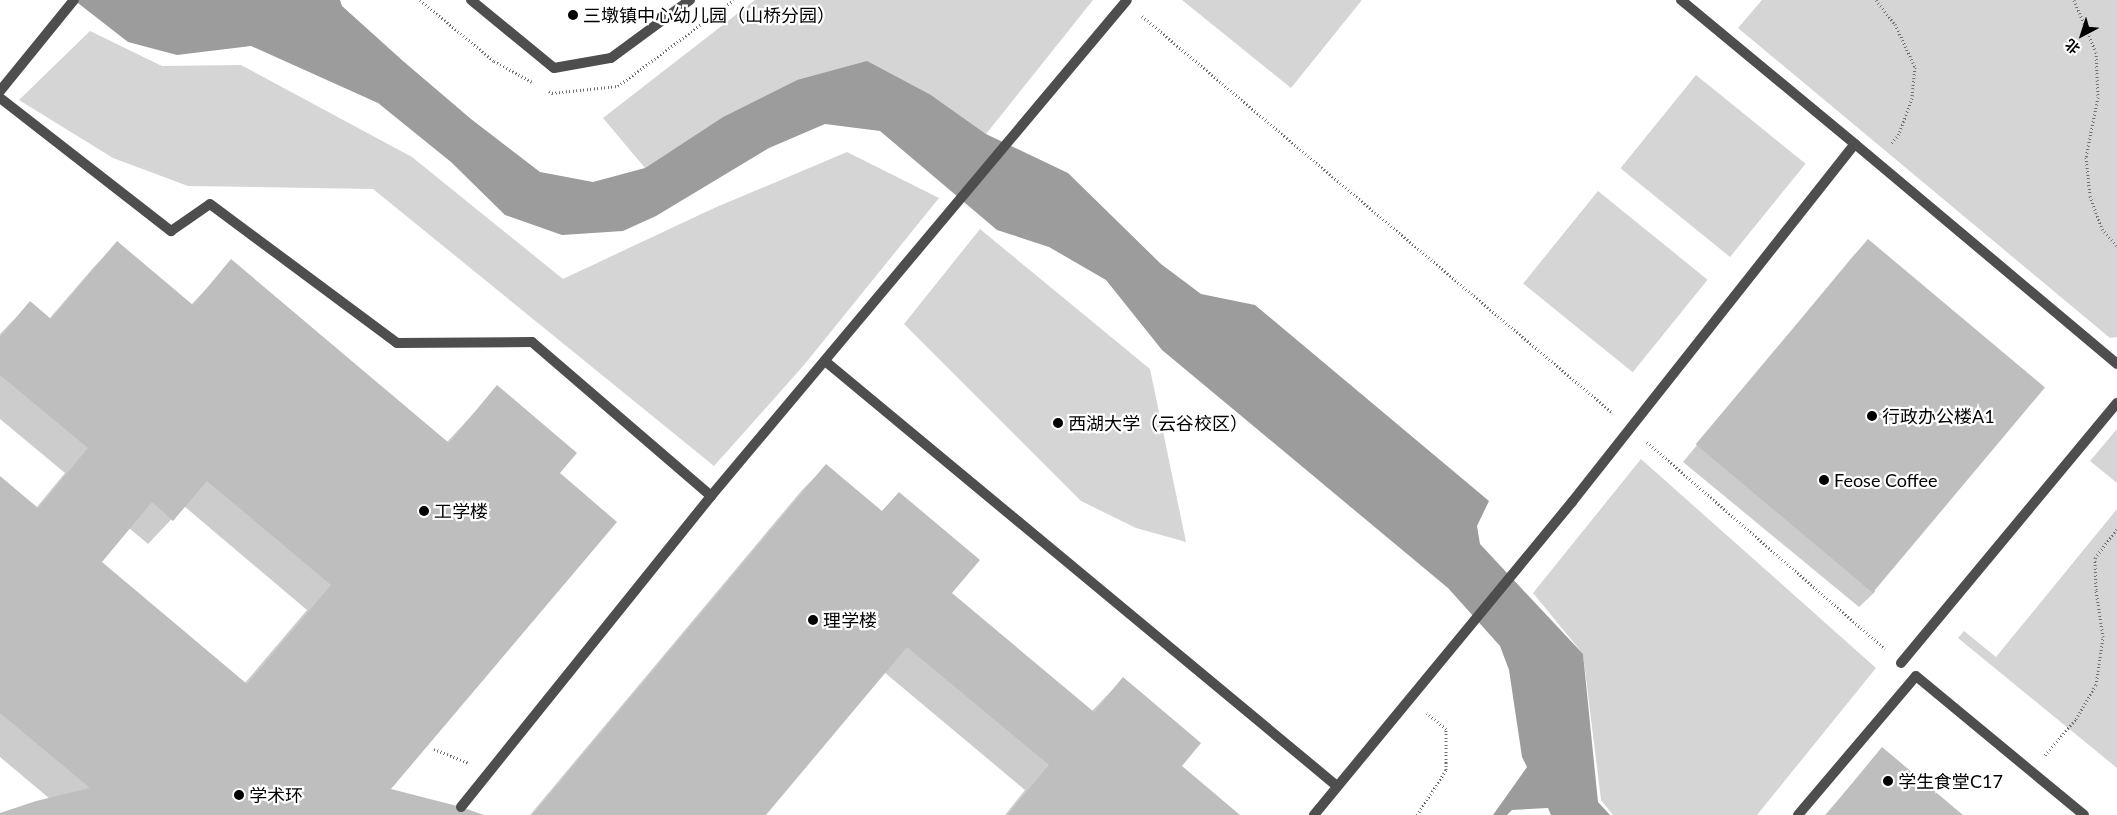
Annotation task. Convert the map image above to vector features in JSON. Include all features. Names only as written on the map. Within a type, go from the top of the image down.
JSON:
[{"type":"street","points":[[0,91],[74,0]]},
{"type":"street","points":[[471,0],[554,68],[611,58],[690,0]]},
{"type":"street","points":[[1681,0],[2117,364]]},
{"type":"street","points":[[461,807],[711,496],[1126,1]]},
{"type":"street","points":[[0,98],[171,231],[210,204],[397,343],[532,342],[711,496]]},
{"type":"street","points":[[1314,815],[1572,502],[1855,144]]},
{"type":"street","points":[[825,361],[1337,786]]},
{"type":"street","points":[[1901,663],[2117,403]]},
{"type":"street","points":[[1798,815],[1916,676],[2084,815]]},
{"type":"path","points":[[1876,0],[1895,24],[1915,67],[1912,98],[1899,134],[1877,162]]},
{"type":"path","points":[[2074,0],[2096,52],[2098,97],[2086,156],[2090,196],[2102,228],[2117,246]]},
{"type":"path","points":[[1126,1],[1631,428],[1901,663]]},
{"type":"path","points":[[2032,772],[2076,719],[2096,685],[2103,637],[2096,590],[2095,558],[2117,529]]},
{"type":"path","points":[[1411,695],[1446,729],[1446,770],[1417,815]]},
{"type":"path","points":[[434,749],[490,771]]},
{"type":"shaded area","points":[[74,0],[340,0],[342,6],[403,61],[471,119],[540,172],[593,182],[645,168],[723,117],[797,80],[867,61],[931,95],[986,134],[1068,173],[1161,264],[1201,294],[1255,305],[1489,501],[1477,526],[1480,544],[1583,654],[1598,802],[1610,815],[1551,815],[1548,808],[1512,810],[1507,815],[1493,815],[1527,767],[1522,757],[1509,670],[1500,646],[1448,588],[1162,350],[1106,280],[1049,247],[997,230],[880,131],[825,124],[769,148],[656,216],[623,231],[562,235],[505,215],[451,162],[378,103],[251,46],[177,55],[128,42]]},
{"type":"shaded area","points":[[755,0],[1093,0],[986,134],[931,95],[797,80],[723,117],[645,168],[603,118]]},
{"type":"shaded area","points":[[1182,0],[1362,0],[1291,88]]},
{"type":"shaded area","points":[[1762,0],[2117,0],[2117,337],[2110,338],[1738,28]]},
{"type":"shaded area","points":[[90,31],[162,66],[241,65],[412,157],[563,279],[712,209],[847,152],[939,198],[804,365],[714,466],[373,189],[188,186],[113,158],[19,100]]},
{"type":"shaded area","points":[[1696,75],[1806,164],[1730,257],[1620,168]]},
{"type":"shaded area","points":[[1598,191],[1708,280],[1633,372],[1523,283]]},
{"type":"shaded area","points":[[980,229],[1150,369],[1186,542],[1136,528],[1081,501],[904,324]]},
{"type":"shaded area","points":[[2117,429],[2117,483],[2090,461]]},
{"type":"shaded area","points":[[1641,459],[1876,668],[1757,815],[1613,815],[1601,800],[1583,654],[1533,593]]},
{"type":"shaded area","points":[[2117,509],[2117,768],[1958,638],[1964,631],[1996,657]]},
{"type":"building","name":"行政办公楼A1","points":[[1868,239],[2045,387],[1873,593],[1696,444]]},
{"type":"building","name":"工学楼","points":[[117,241],[193,305],[231,259],[449,443],[497,385],[577,453],[560,473],[617,522],[391,789],[461,807],[484,815],[0,815],[0,813],[36,801],[90,788],[0,713],[0,476],[38,508],[88,448],[0,375],[0,337],[30,301],[51,319]],"holes":[[[207,481],[331,585],[247,684],[102,562],[152,502],[173,521]]]},
{"type":"building","name":"理学楼","points":[[826,464],[882,511],[899,492],[980,560],[952,593],[1094,712],[1123,677],[1201,743],[1182,766],[1240,815],[1007,815],[1049,765],[907,647],[766,815],[532,815]]},
{"type":"building","name":"学生食堂C17","points":[[1882,747],[1963,815],[1826,815]]},
{"type":"place","name":"三墩镇中心幼儿园（山桥分园）","points":[[573,15]]},
{"type":"place","name":"行政办公楼A1","points":[[1872,416]]},
{"type":"place","name":"西湖大学（云谷校区）","points":[[1058,423]]},
{"type":"place","name":"Feose Coffee","points":[[1824,480]]},
{"type":"place","name":"工学楼","points":[[424,511]]},
{"type":"place","name":"理学楼","points":[[813,620]]},
{"type":"place","name":"学生食堂C17","points":[[1888,781]]},
{"type":"place","name":"学术环","points":[[239,795]]}]
